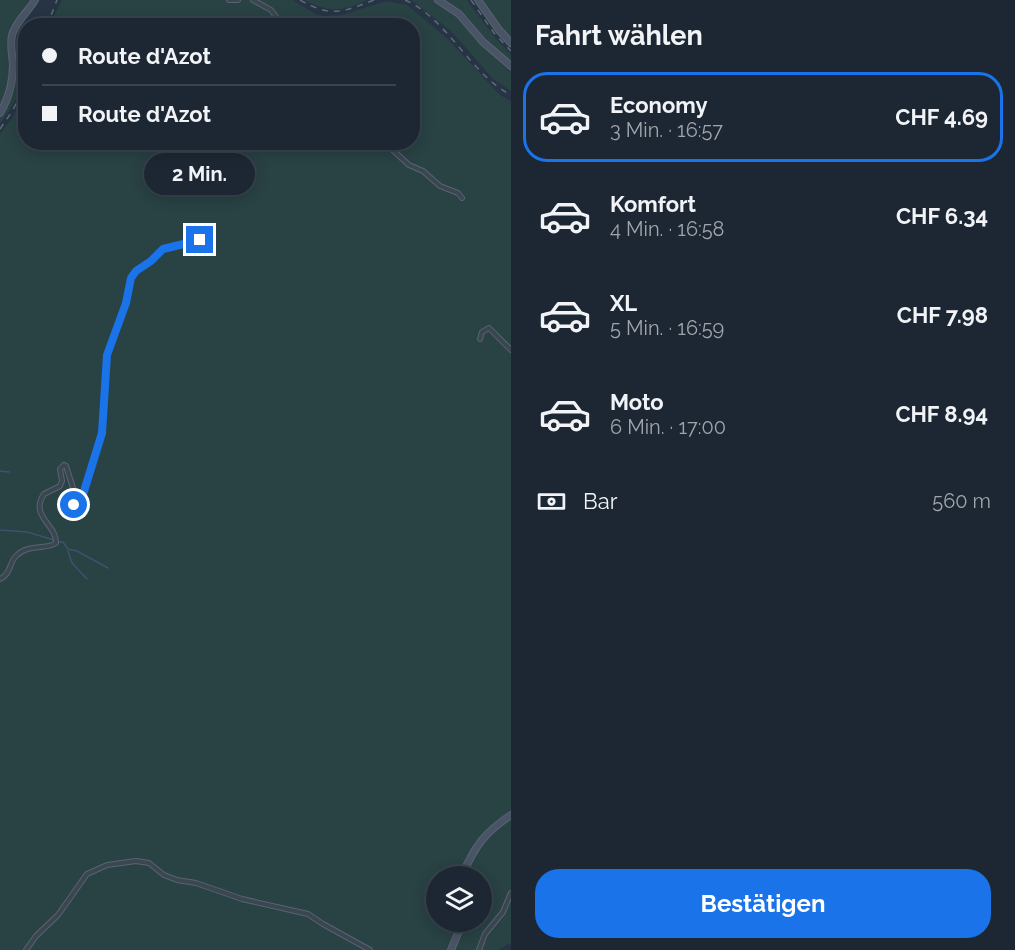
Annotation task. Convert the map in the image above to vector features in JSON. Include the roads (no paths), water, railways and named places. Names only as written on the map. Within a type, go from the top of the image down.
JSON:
[{"type":"street","points":[[22,18],[35,0]]},
{"type":"street","points":[[229,0],[238,0]]},
{"type":"street","points":[[253,0],[271,10],[277,18]]},
{"type":"street","points":[[438,0],[459,14],[483,42],[511,66]]},
{"type":"street","points":[[478,0],[511,43]]},
{"type":"street","points":[[0,113],[11,87],[13,69],[11,44],[18,23]]},
{"type":"street","points":[[393,150],[409,165],[423,171],[440,186],[458,193],[462,198]]},
{"type":"street","points":[[0,579],[9,571],[17,555],[33,546],[52,546],[56,543],[54,532],[45,521],[40,504],[44,494],[60,486],[62,481],[59,471],[64,465],[74,491],[71,502],[76,505],[81,501],[102,433],[107,355],[125,307],[128,286],[133,275],[163,249],[200,240]]},
{"type":"street","points":[[480,339],[484,329],[489,328],[511,350]]},
{"type":"street","points":[[467,866],[482,838],[511,815]]},
{"type":"street","points":[[26,950],[36,936],[58,915],[87,874],[107,865],[136,861],[150,863],[164,875],[177,880],[196,883],[242,899],[308,914],[370,950]]},
{"type":"street","points":[[479,950],[485,934],[500,917],[511,893]]},
{"type":"street","points":[[451,950],[458,932]]},
{"type":"waterway","points":[[0,471],[9,472]]},
{"type":"waterway","points":[[0,530],[27,532],[54,540]]},
{"type":"waterway","points":[[59,542],[63,542],[68,549],[77,551],[108,568]]},
{"type":"waterway","points":[[68,551],[72,563],[87,579]]},
{"type":"railway","points":[[50,18],[57,0]]},
{"type":"railway","points":[[300,0],[329,11],[345,10],[374,0]]},
{"type":"railway","points":[[405,0],[434,20],[483,74],[496,86],[511,95]]},
{"type":"railway","points":[[471,0],[494,33],[511,51]]},
{"type":"railway","points":[[0,129],[18,99]]}]
